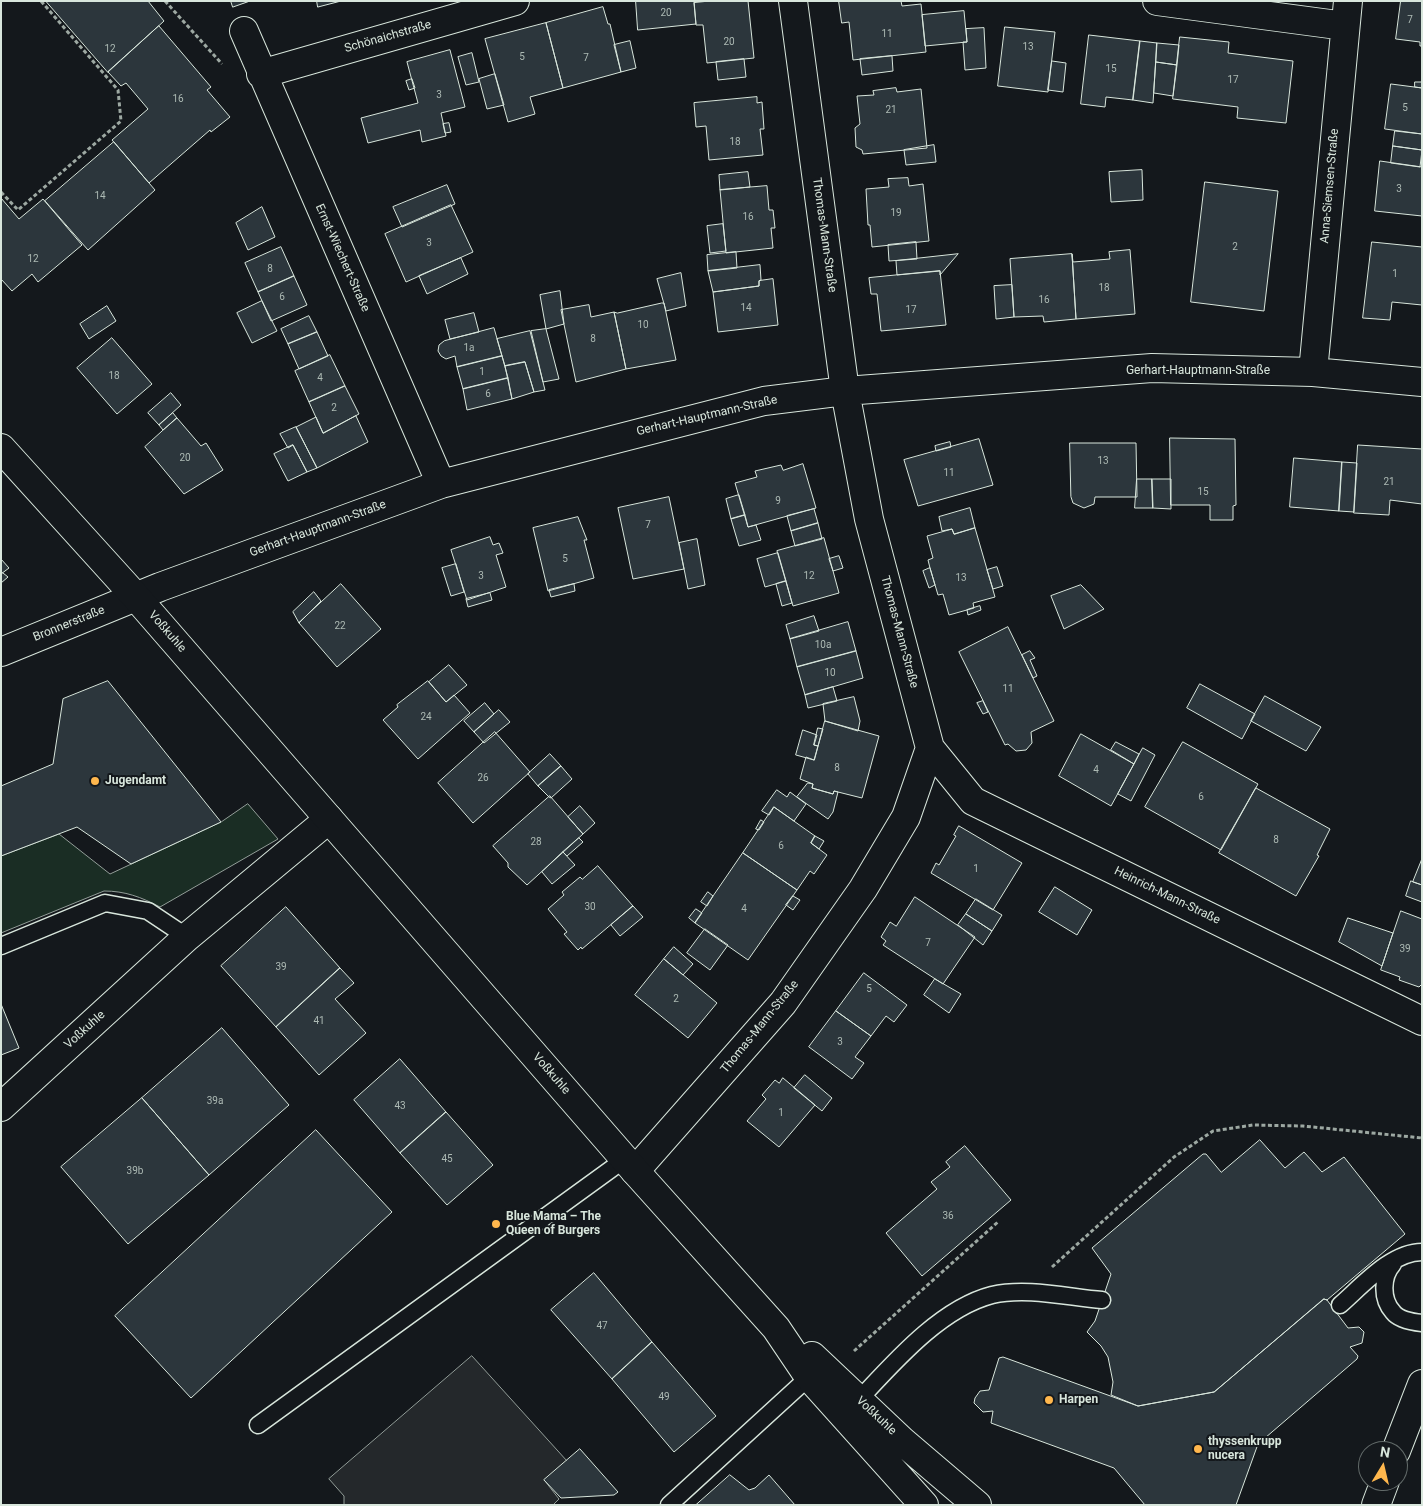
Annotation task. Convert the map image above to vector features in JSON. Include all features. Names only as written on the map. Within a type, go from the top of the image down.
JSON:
[{"type":"street","name":"Schönaichstraße","points":[[261,74],[516,1]]},
{"type":"street","name":"Thomas-Mann-Straße","points":[[630,1165],[783,1003],[863,889],[906,817],[930,748],[869,519],[845,391],[793,1]]},
{"type":"street","points":[[1157,1],[1346,14]]},
{"type":"street","name":"Anna-Siemsen-Straße","points":[[1313,372],[1346,14]]},
{"type":"street","name":"Ernst-Wiechert-Straße","points":[[244,31],[261,74],[441,484]]},
{"type":"street","name":"Gerhart-Hauptmann-Straße","points":[[136,596],[441,484],[764,401],[845,391],[1152,368],[1313,372],[1422,382]]},
{"type":"street","name":"Voßkuhle","points":[[1,448],[136,596],[630,1165],[776,1328],[805,1349],[819,1374],[851,1407],[924,1505]]},
{"type":"street","name":"Bronnerstraße","points":[[1,652],[136,596]]},
{"type":"street","name":"Heinrich-Mann-Straße","points":[[930,748],[973,801],[1422,1021]]},
{"type":"street","name":"Voßkuhle","points":[[1,1106],[187,937],[329,819]]},
{"type":"street","points":[[1400,1441],[1422,1384]]},
{"type":"street","name":"Voßkuhle","points":[[851,1407],[976,1505]]},
{"type":"street","points":[[1376,1505],[1381,1491]]},
{"type":"lane","points":[[1,946],[105,903],[148,911],[187,937]]},
{"type":"lane","points":[[258,1425],[630,1165]]},
{"type":"lane","points":[[1340,1305],[1396,1260],[1411,1252],[1422,1252]]},
{"type":"lane","points":[[1396,1260],[1389,1268],[1384,1280],[1385,1294],[1392,1312],[1407,1321],[1422,1324]]},
{"type":"lane","points":[[851,1407],[922,1334],[956,1311],[992,1295],[1027,1293],[1102,1300]]},
{"type":"lane","points":[[669,1505],[819,1374]]},
{"type":"path","points":[[1,192],[18,210],[121,121],[118,90],[41,1]]},
{"type":"path","points":[[165,1],[222,65]]},
{"type":"path","points":[[1027,1293],[1055,1264],[1174,1157],[1213,1131],[1253,1125],[1303,1126],[1422,1138]]},
{"type":"path","points":[[819,1374],[1000,1221]]},
{"type":"green space","points":[[248,804],[278,839],[160,907],[133,895],[104,891],[1,933],[1,856],[59,834],[110,874],[221,822]]},
{"type":"shaded area","points":[[472,1356],[567,1461],[545,1481],[559,1499],[553,1505],[344,1505],[344,1496],[329,1479]]},
{"type":"building","points":[[46,1],[148,1],[164,21],[108,72]]},
{"type":"building","points":[[231,1],[250,1],[233,7]]},
{"type":"building","points":[[317,1],[341,1],[318,7]]},
{"type":"building","points":[[636,1],[694,1],[696,24],[638,30]]},
{"type":"building","points":[[748,1],[754,58],[707,63],[703,25],[696,25],[694,3]]},
{"type":"building","points":[[839,1],[901,1],[902,6],[921,4],[926,52],[853,60],[849,22],[842,23]]},
{"type":"building","points":[[1401,1],[1422,1],[1422,46],[1420,46],[1420,42],[1396,39]]},
{"type":"building","points":[[603,7],[608,24],[610,24],[621,72],[563,88],[546,23]]},
{"type":"building","points":[[964,11],[967,42],[925,46],[922,15]]},
{"type":"building","points":[[546,23],[563,88],[530,97],[535,114],[508,122],[485,39]]},
{"type":"building","points":[[159,26],[211,87],[207,90],[230,117],[211,132],[210,130],[149,183],[112,140],[148,109],[126,83],[121,86],[108,72]]},
{"type":"building","points":[[1005,27],[1055,32],[1048,92],[998,86]]},
{"type":"building","points":[[984,28],[986,68],[965,70],[963,42],[967,42],[966,29]]},
{"type":"building","points":[[1089,35],[1140,41],[1133,100],[1106,97],[1105,107],[1081,104]]},
{"type":"building","points":[[1180,37],[1229,42],[1228,53],[1293,61],[1286,123],[1237,118],[1238,107],[1173,99]]},
{"type":"building","points":[[630,41],[636,68],[621,72],[614,45]]},
{"type":"building","points":[[1140,41],[1157,43],[1153,103],[1133,100]]},
{"type":"building","points":[[1157,43],[1179,45],[1177,65],[1156,62]]},
{"type":"building","points":[[450,50],[465,107],[441,113],[446,136],[422,142],[420,130],[368,143],[361,118],[418,103],[407,62]]},
{"type":"building","points":[[472,53],[479,82],[466,85],[458,57]]},
{"type":"building","points":[[892,56],[893,71],[862,75],[860,59]]},
{"type":"building","points":[[744,59],[746,77],[718,80],[716,62]]},
{"type":"building","points":[[1052,61],[1066,63],[1063,92],[1048,90]]},
{"type":"building","points":[[1156,62],[1177,65],[1173,96],[1154,93]]},
{"type":"building","points":[[495,74],[504,105],[487,109],[479,79]]},
{"type":"building","points":[[412,79],[415,88],[409,90],[406,81]]},
{"type":"building","points":[[1415,82],[1422,82],[1422,88],[1415,87]]},
{"type":"building","points":[[1391,84],[1422,88],[1422,134],[1385,129]]},
{"type":"building","points":[[896,88],[897,92],[921,89],[927,148],[863,154],[862,150],[856,147],[855,128],[860,124],[857,96],[874,95],[873,91]]},
{"type":"building","points":[[757,97],[757,103],[762,102],[764,129],[760,129],[763,155],[709,160],[706,126],[696,127],[694,103]]},
{"type":"building","points":[[449,123],[451,132],[445,133],[443,124]]},
{"type":"building","points":[[1395,131],[1422,134],[1422,150],[1393,146]]},
{"type":"building","points":[[114,142],[155,190],[88,250],[45,201]]},
{"type":"building","points":[[934,145],[936,162],[906,165],[904,150]]},
{"type":"building","points":[[1393,146],[1422,150],[1420,167],[1391,163]]},
{"type":"building","points":[[1380,161],[1422,167],[1422,216],[1375,211]]},
{"type":"building","points":[[1142,170],[1143,200],[1111,202],[1109,172]]},
{"type":"building","points":[[748,172],[750,187],[720,190],[719,175]]},
{"type":"building","points":[[908,178],[909,186],[923,184],[929,241],[872,247],[870,225],[868,225],[866,189],[889,187],[888,179]]},
{"type":"building","points":[[1205,182],[1278,191],[1264,311],[1191,302]]},
{"type":"building","points":[[447,185],[455,204],[402,227],[393,207]]},
{"type":"building","points":[[767,186],[769,210],[773,210],[775,228],[771,228],[773,248],[726,253],[720,190]]},
{"type":"building","points":[[1,198],[19,219],[43,199],[82,245],[38,282],[32,274],[12,291],[1,279]]},
{"type":"building","points":[[451,205],[473,252],[406,282],[385,234]]},
{"type":"building","points":[[262,207],[275,237],[248,250],[236,223]]},
{"type":"building","points":[[723,224],[726,251],[710,253],[707,226]]},
{"type":"building","points":[[916,242],[917,259],[889,261],[888,245]]},
{"type":"building","points":[[1372,242],[1422,247],[1422,305],[1392,302],[1390,320],[1363,318]]},
{"type":"building","points":[[281,247],[294,276],[258,292],[245,263]]},
{"type":"building","points":[[1130,250],[1135,314],[1076,319],[1072,254],[1073,262],[1110,259],[1109,252]]},
{"type":"building","points":[[736,252],[737,268],[708,271],[707,255]]},
{"type":"building","points":[[958,254],[940,275],[940,271],[897,275],[896,261]]},
{"type":"building","points":[[1072,254],[1076,319],[1044,322],[1043,316],[1014,317],[1010,259]]},
{"type":"building","points":[[461,258],[468,274],[427,294],[419,276]]},
{"type":"building","points":[[760,265],[761,280],[759,281],[759,286],[713,292],[708,271]]},
{"type":"building","points":[[940,271],[946,325],[881,331],[877,294],[871,294],[869,278]]},
{"type":"building","points":[[681,273],[686,306],[666,311],[657,279]]},
{"type":"building","points":[[294,276],[307,305],[271,321],[258,292]]},
{"type":"building","points":[[773,279],[778,325],[718,332],[713,292],[759,286],[759,281]]},
{"type":"building","points":[[1012,285],[1014,317],[996,319],[994,286]]},
{"type":"building","points":[[560,291],[564,324],[546,329],[540,295]]},
{"type":"building","points":[[262,301],[277,331],[252,343],[237,313]]},
{"type":"building","points":[[664,303],[676,360],[626,369],[614,312],[617,313]]},
{"type":"building","points":[[589,305],[591,317],[614,312],[626,369],[576,382],[561,310]]},
{"type":"building","points":[[107,306],[116,321],[89,339],[80,324]]},
{"type":"building","points":[[474,313],[479,332],[450,339],[445,320]]},
{"type":"building","points":[[309,316],[317,332],[288,344],[281,329]]},
{"type":"building","points":[[494,328],[502,356],[457,367],[455,356],[446,359],[438,351],[439,345],[444,341]]},
{"type":"building","points":[[546,329],[559,379],[543,382],[531,331]]},
{"type":"building","points":[[530,331],[545,390],[534,392],[525,362],[505,366],[497,339]]},
{"type":"building","points":[[317,332],[328,356],[299,369],[288,344]]},
{"type":"building","points":[[112,338],[152,384],[117,414],[77,368]]},
{"type":"building","points":[[330,355],[345,386],[309,402],[295,371]]},
{"type":"building","points":[[502,356],[508,378],[463,389],[457,367]]},
{"type":"building","points":[[525,362],[534,392],[512,399],[505,366]]},
{"type":"building","points":[[508,378],[512,399],[467,410],[463,389]]},
{"type":"building","points":[[345,386],[359,414],[323,433],[309,402]]},
{"type":"building","points":[[171,393],[181,405],[159,425],[148,413]]},
{"type":"building","points":[[173,413],[177,418],[163,430],[159,425]]},
{"type":"building","points":[[356,416],[368,442],[317,468],[296,427],[316,417],[323,433]]},
{"type":"building","points":[[177,418],[201,446],[206,443],[223,470],[184,494],[145,447]]},
{"type":"building","points":[[296,427],[317,468],[307,472],[293,445],[288,448],[280,434]]},
{"type":"building","points":[[1170,438],[1235,439],[1236,505],[1233,506],[1233,520],[1210,520],[1210,505],[1171,505]]},
{"type":"building","points":[[979,439],[993,485],[918,506],[904,460]]},
{"type":"building","points":[[950,442],[951,447],[936,451],[935,446]]},
{"type":"building","points":[[1070,443],[1136,443],[1137,497],[1095,497],[1094,504],[1084,508],[1073,503],[1071,497]]},
{"type":"building","points":[[293,445],[307,472],[288,481],[274,454]]},
{"type":"building","points":[[1358,445],[1422,449],[1422,504],[1390,500],[1389,515],[1354,513]]},
{"type":"building","points":[[1294,458],[1342,462],[1339,511],[1290,507]]},
{"type":"building","points":[[1342,462],[1357,463],[1354,512],[1339,511]]},
{"type":"building","points":[[803,464],[816,508],[748,527],[735,483],[757,477],[755,471],[781,465],[783,470]]},
{"type":"building","points":[[1137,479],[1152,479],[1153,508],[1135,508]]},
{"type":"building","points":[[1152,479],[1171,479],[1171,509],[1153,508]]},
{"type":"building","points":[[739,495],[745,515],[731,519],[726,499]]},
{"type":"building","points":[[669,497],[684,569],[633,579],[618,508]]},
{"type":"building","points":[[970,508],[975,528],[954,534],[952,529],[942,531],[939,517]]},
{"type":"building","points":[[814,509],[818,523],[791,531],[787,516]]},
{"type":"building","points":[[745,515],[748,527],[756,525],[761,540],[739,546],[731,519]]},
{"type":"building","points":[[578,517],[587,540],[584,540],[594,578],[548,591],[533,528]]},
{"type":"building","points":[[818,523],[822,539],[795,546],[791,531]]},
{"type":"building","points":[[975,528],[995,597],[973,603],[974,608],[949,615],[943,594],[938,595],[930,568],[928,560],[933,558],[927,536],[952,529],[954,534]]},
{"type":"building","points":[[490,537],[493,545],[499,543],[503,553],[496,555],[506,587],[467,600],[451,550]]},
{"type":"building","points":[[824,538],[839,593],[793,606],[777,551]]},
{"type":"building","points":[[697,539],[705,585],[688,589],[679,543]]},
{"type":"building","points":[[778,553],[786,581],[765,587],[757,559]]},
{"type":"building","points":[[839,556],[843,568],[833,571],[829,559]]},
{"type":"building","points":[[1,559],[9,568],[1,574]]},
{"type":"building","points":[[456,564],[464,592],[451,596],[442,568]]},
{"type":"building","points":[[997,567],[1003,586],[993,589],[987,570]]},
{"type":"building","points":[[930,568],[935,585],[929,588],[923,571]]},
{"type":"building","points":[[3,573],[8,577],[1,583],[1,574]]},
{"type":"building","points":[[786,581],[792,603],[782,606],[776,584]]},
{"type":"building","points":[[341,584],[381,629],[337,667],[299,623]]},
{"type":"building","points":[[574,584],[575,591],[551,597],[549,590]]},
{"type":"building","points":[[1081,585],[1104,609],[1064,629],[1051,596]]},
{"type":"building","points":[[314,592],[321,601],[299,623],[293,612]]},
{"type":"building","points":[[490,593],[492,600],[468,607],[466,599]]},
{"type":"building","points":[[980,606],[981,610],[968,615],[967,610]]},
{"type":"building","points":[[814,616],[819,631],[790,639],[786,625]]},
{"type":"building","points":[[848,622],[856,651],[797,667],[790,639]]},
{"type":"building","points":[[1008,627],[1054,721],[1031,732],[1032,743],[1026,750],[1016,751],[1008,744],[1005,745],[959,652]]},
{"type":"building","points":[[856,651],[863,678],[805,695],[797,667]]},
{"type":"building","points":[[1030,651],[1035,658],[1030,660],[1037,676],[1033,678],[1022,655]]},
{"type":"building","points":[[449,665],[467,685],[446,702],[429,682]]},
{"type":"building","points":[[108,681],[221,822],[131,864],[77,827],[1,856],[1,786],[53,764],[63,699]]},
{"type":"building","points":[[428,681],[446,702],[454,695],[470,713],[418,759],[383,720],[398,707],[397,705]]},
{"type":"building","points":[[1200,684],[1255,714],[1242,739],[1187,708]]},
{"type":"building","points":[[833,687],[837,701],[808,708],[805,695]]},
{"type":"building","points":[[1265,696],[1321,727],[1306,751],[1251,721]]},
{"type":"building","points":[[854,697],[860,721],[858,731],[825,721],[823,704]]},
{"type":"building","points":[[983,701],[988,712],[983,714],[977,703]]},
{"type":"building","points":[[485,703],[494,714],[474,732],[464,721]]},
{"type":"building","points":[[499,710],[510,722],[484,743],[474,732]]},
{"type":"building","points":[[825,721],[879,736],[862,798],[834,791],[833,794],[812,788],[813,784],[800,779],[806,757],[814,760]]},
{"type":"building","points":[[818,728],[823,729],[818,746],[814,745]]},
{"type":"building","points":[[803,730],[817,735],[814,745],[818,746],[814,760],[796,755]]},
{"type":"building","points":[[495,732],[530,772],[473,823],[438,783]]},
{"type":"building","points":[[1081,734],[1134,764],[1111,806],[1059,776]]},
{"type":"building","points":[[1116,742],[1139,754],[1134,764],[1111,750]]},
{"type":"building","points":[[1183,742],[1258,784],[1221,850],[1145,807]]},
{"type":"building","points":[[1143,748],[1155,755],[1131,801],[1118,794]]},
{"type":"building","points":[[550,754],[561,766],[538,786],[528,774]]},
{"type":"building","points":[[561,766],[572,779],[551,798],[538,786]]},
{"type":"building","points":[[808,783],[813,784],[812,788],[833,794],[834,791],[838,792],[833,812],[828,819],[797,797]]},
{"type":"building","points":[[1256,788],[1330,829],[1317,855],[1319,856],[1296,896],[1219,853]]},
{"type":"building","points":[[777,790],[787,797],[790,792],[806,804],[794,821],[774,807],[769,815],[762,811]]},
{"type":"building","points":[[550,796],[583,834],[527,885],[508,867],[508,863],[493,846]]},
{"type":"building","points":[[580,806],[595,823],[583,834],[568,817]]},
{"type":"building","points":[[774,807],[815,836],[811,843],[827,855],[814,874],[810,871],[797,890],[743,853]]},
{"type":"building","points":[[761,820],[764,822],[759,830],[756,829]]},
{"type":"building","points":[[959,826],[1022,863],[993,910],[931,873],[936,863],[939,865],[956,836],[954,835]]},
{"type":"building","points":[[815,836],[824,841],[819,849],[811,843]]},
{"type":"building","points":[[579,838],[583,842],[567,856],[563,852]]},
{"type":"building","points":[[563,852],[575,865],[552,884],[542,872]]},
{"type":"building","points":[[743,853],[797,890],[748,960],[695,923]]},
{"type":"building","points":[[1422,859],[1422,885],[1413,882]]},
{"type":"building","points":[[598,866],[633,906],[582,949],[581,947],[578,950],[564,934],[567,932],[548,909],[564,895],[562,892],[580,877],[582,879]]},
{"type":"building","points":[[1411,881],[1422,885],[1422,902],[1406,896]]},
{"type":"building","points":[[1055,887],[1092,910],[1077,935],[1039,912]]},
{"type":"building","points":[[708,892],[713,896],[707,906],[701,902]]},
{"type":"building","points":[[793,896],[800,900],[793,910],[786,905]]},
{"type":"building","points":[[915,897],[975,937],[943,984],[883,945],[886,941],[881,937],[890,922],[896,926]]},
{"type":"building","points":[[976,899],[1002,915],[992,931],[966,914]]},
{"type":"building","points":[[633,906],[643,917],[620,936],[611,925]]},
{"type":"building","points":[[286,907],[340,968],[276,1027],[221,966]]},
{"type":"building","points":[[696,909],[702,913],[695,923],[689,918]]},
{"type":"building","points":[[1401,911],[1422,919],[1422,984],[1419,987],[1399,980],[1400,977],[1381,970]]},
{"type":"building","points":[[966,914],[992,931],[983,945],[958,925]]},
{"type":"building","points":[[1348,918],[1393,933],[1382,966],[1339,942]]},
{"type":"building","points":[[705,929],[728,945],[710,970],[687,953]]},
{"type":"building","points":[[674,947],[693,964],[683,975],[664,959]]},
{"type":"building","points":[[664,959],[717,1003],[688,1038],[635,995]]},
{"type":"building","points":[[340,968],[354,983],[335,999],[366,1033],[319,1075],[276,1027]]},
{"type":"building","points":[[864,973],[907,1005],[894,1022],[886,1016],[871,1036],[836,1011]]},
{"type":"building","points":[[935,979],[961,994],[949,1013],[924,995]]},
{"type":"building","points":[[1,1004],[19,1048],[1,1055]]},
{"type":"building","points":[[836,1011],[871,1036],[855,1057],[864,1063],[852,1079],[809,1047]]},
{"type":"building","points":[[222,1028],[289,1105],[209,1175],[142,1098]]},
{"type":"building","points":[[400,1059],[446,1112],[400,1153],[354,1100]]},
{"type":"building","points":[[805,1075],[832,1098],[822,1111],[794,1088]]},
{"type":"building","points":[[783,1078],[815,1105],[779,1147],[747,1121],[766,1099],[762,1095],[775,1080],[779,1083]]},
{"type":"building","points":[[142,1098],[209,1175],[128,1244],[61,1167]]},
{"type":"building","points":[[446,1112],[493,1165],[447,1205],[400,1153]]},
{"type":"building","points":[[316,1130],[392,1212],[191,1398],[115,1316]]},
{"type":"building","points":[[1260,1140],[1285,1168],[1304,1152],[1322,1172],[1344,1157],[1405,1234],[1327,1300],[1324,1299],[1214,1392],[1138,1406],[1111,1395],[1113,1382],[1108,1357],[1101,1346],[1087,1332],[1095,1321],[1111,1274],[1092,1248],[1203,1154],[1206,1154],[1221,1172]]},
{"type":"building","points":[[965,1146],[1011,1200],[922,1276],[886,1233],[937,1189],[931,1182],[950,1167],[946,1162]]},
{"type":"building","points":[[594,1273],[652,1342],[612,1379],[551,1310]]},
{"type":"building","name":"Harpen","points":[[1324,1299],[1327,1300],[1348,1328],[1359,1327],[1364,1332],[1362,1343],[1350,1347],[1358,1356],[1357,1359],[1258,1444],[1236,1505],[1145,1505],[1114,1468],[991,1423],[993,1411],[983,1412],[974,1403],[980,1391],[989,1390],[999,1358],[1003,1357],[1138,1406],[1214,1392]]},
{"type":"building","points":[[652,1342],[716,1416],[674,1452],[612,1379]]},
{"type":"building","points":[[580,1449],[618,1492],[614,1495],[561,1498],[544,1480]]},
{"type":"building","points":[[730,1475],[749,1490],[755,1488],[769,1475],[795,1505],[696,1505]]},
{"type":"place","name":"Jugendamt","points":[[95,781]]},
{"type":"place","name":"Blue Mama – The Queen of Burgers","points":[[496,1224]]},
{"type":"place","name":"Harpen","points":[[1049,1400]]},
{"type":"place","name":"thyssenkrupp nucera","points":[[1198,1449]]}]
